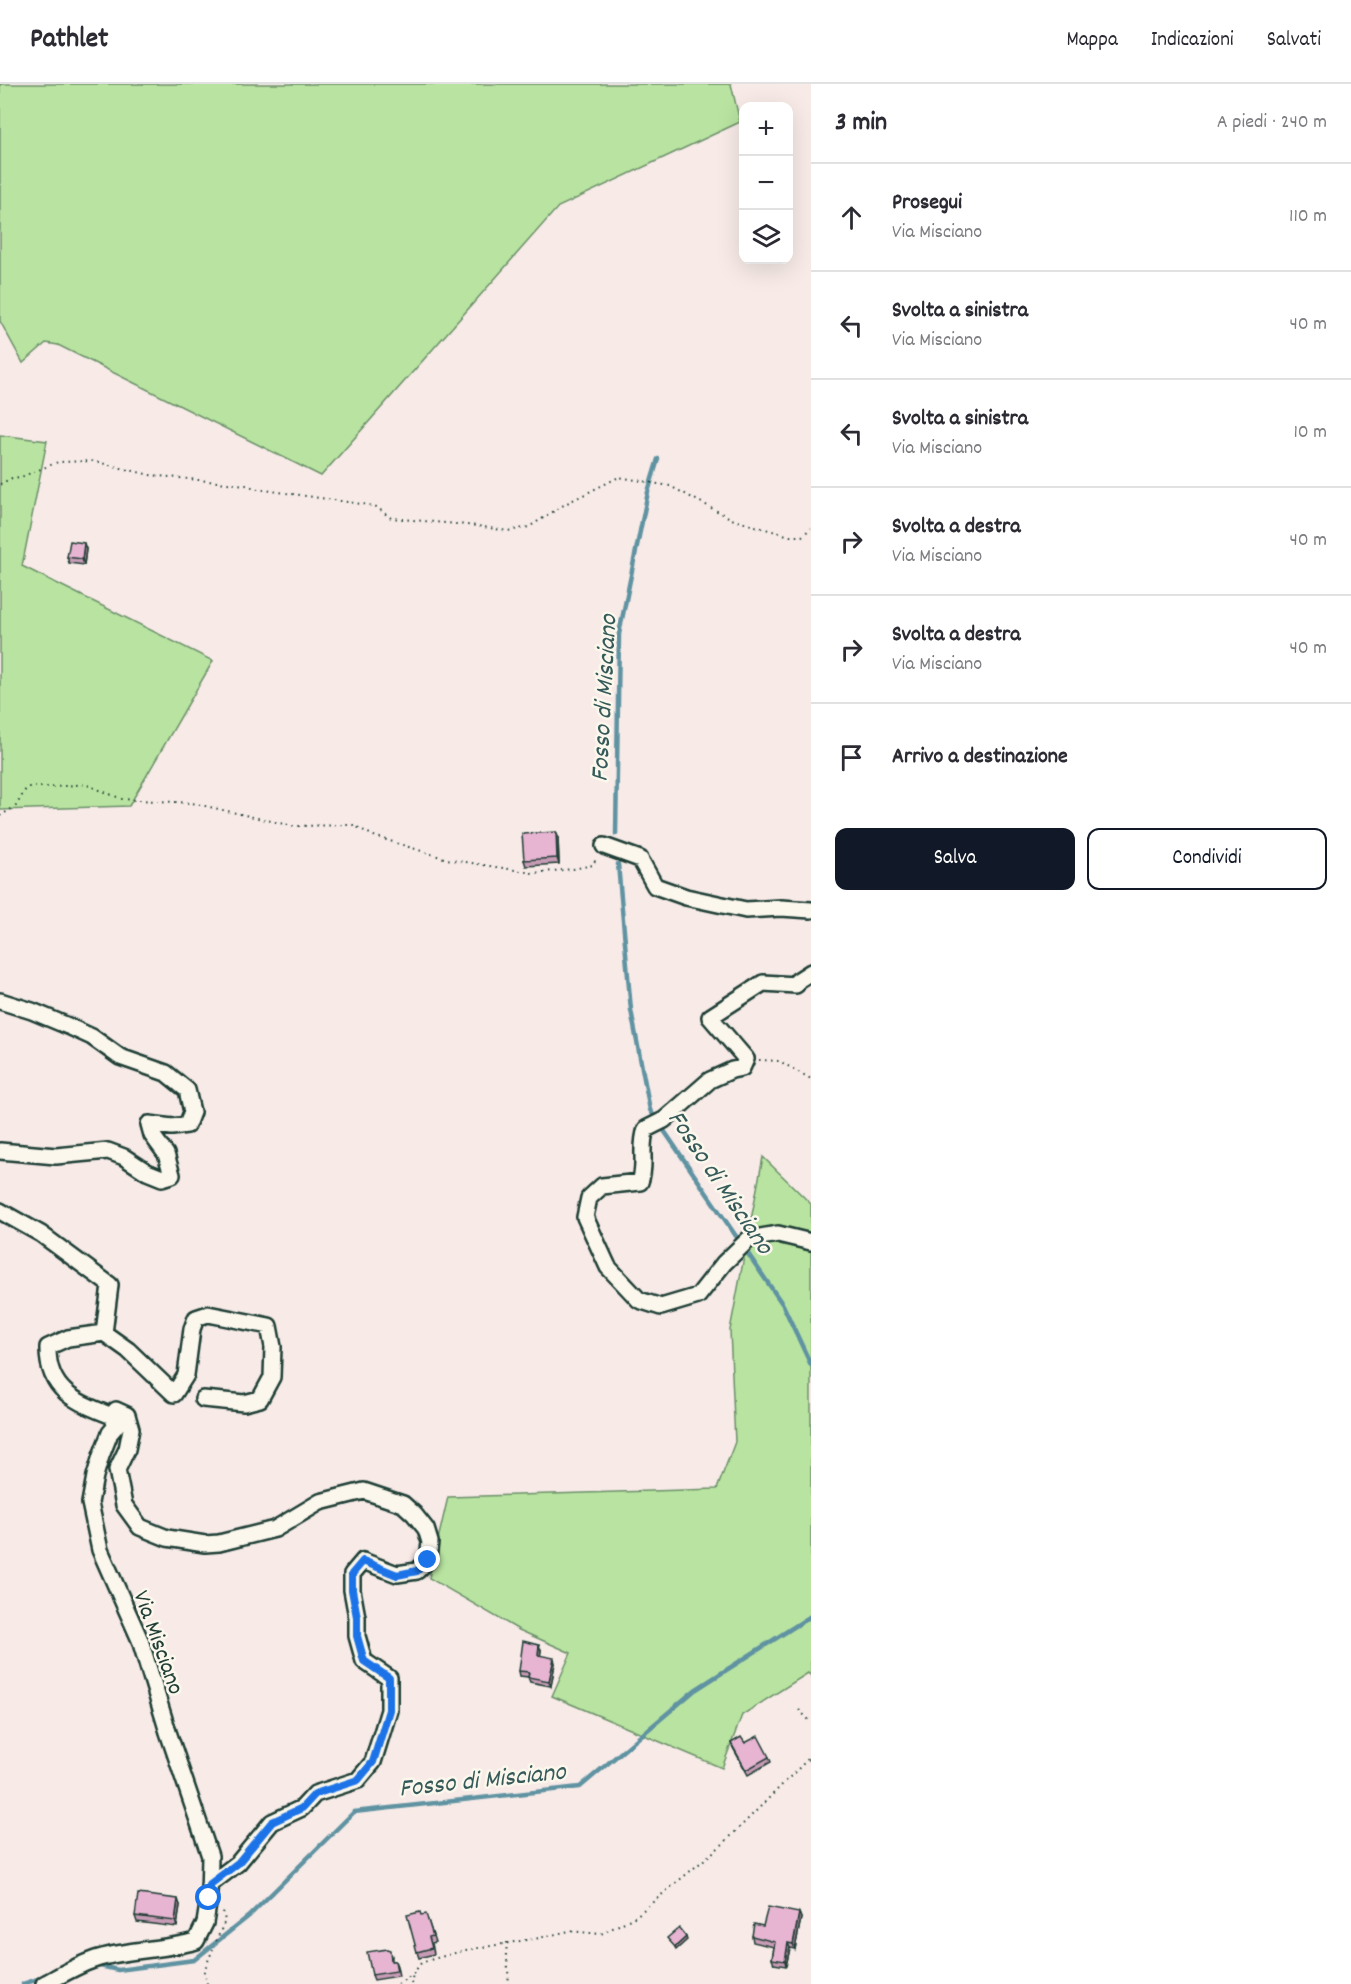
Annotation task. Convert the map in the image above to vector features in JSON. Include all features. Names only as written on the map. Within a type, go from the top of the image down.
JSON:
[{"type":"street","points":[[604,846],[640,859],[655,886],[687,897],[746,910],[781,908],[811,910]]},
{"type":"street","points":[[811,972],[797,981],[796,985],[763,983],[710,1017],[746,1059],[742,1068],[710,1080],[664,1120],[645,1130],[641,1141],[643,1174],[640,1182],[602,1185],[589,1198],[585,1217],[608,1267],[639,1300],[661,1307],[698,1296],[724,1263],[749,1239],[778,1234],[811,1242]]},
{"type":"street","points":[[0,1001],[68,1026],[92,1037],[120,1057],[166,1073],[187,1090],[192,1112],[187,1125],[172,1127],[149,1124],[152,1135],[166,1154],[172,1175],[162,1178],[108,1151],[56,1156],[0,1151]]},
{"type":"street","points":[[0,1211],[41,1234],[110,1285],[104,1333]]},
{"type":"street","points":[[203,1399],[244,1403],[260,1399],[272,1377],[273,1347],[268,1326],[208,1314],[196,1318],[192,1329],[186,1375],[174,1394],[128,1350],[104,1333],[68,1338],[48,1347],[47,1364],[61,1389],[81,1404],[112,1416],[116,1410],[128,1415],[131,1429],[127,1449],[117,1470],[124,1505],[140,1527],[167,1538],[205,1544],[219,1543],[275,1529],[320,1502],[364,1491],[403,1504],[426,1529],[430,1542],[428,1560],[417,1571],[397,1575],[363,1561],[352,1574],[357,1636],[364,1661],[389,1678],[389,1710],[373,1762],[358,1780],[315,1794],[302,1808],[272,1822],[238,1863],[209,1885]]},
{"type":"street","name":"Via Misciano","points":[[44,1984],[96,1958],[179,1946],[196,1941],[205,1923],[210,1856],[140,1640],[100,1550],[90,1503],[101,1456],[110,1433],[116,1426],[112,1416]]},
{"type":"path","points":[[0,484],[58,462],[93,461],[150,475],[246,485],[258,489],[375,506],[391,518],[508,531],[529,526],[567,503],[618,477],[670,486],[734,520],[790,536],[802,536],[811,528]]},
{"type":"path","points":[[0,816],[16,806],[27,787],[55,787],[85,783],[122,799],[192,803],[293,826],[353,825],[374,836],[447,859],[532,873],[562,871],[592,865],[604,846]]},
{"type":"path","points":[[746,1059],[779,1061],[811,1079]]},
{"type":"path","points":[[799,1710],[811,1722]]},
{"type":"path","points":[[398,1984],[413,1974],[421,1963],[433,1959],[466,1950],[569,1931],[602,1934],[636,1916],[723,1844],[811,1756]]},
{"type":"path","points":[[506,1942],[509,1984]]},
{"type":"path","points":[[207,1984],[204,1971],[213,1949]]},
{"type":"path","points":[[411,1984],[413,1974]]},
{"type":"green space","points":[[0,84],[731,84],[739,122],[558,207],[321,476],[58,345],[46,343],[23,363],[0,321]]},
{"type":"green space","points":[[0,435],[47,441],[22,566],[213,661],[129,806],[0,810]]},
{"type":"green space","points":[[763,1157],[811,1204],[811,1676],[808,1673],[742,1715],[722,1768],[552,1696],[571,1653],[519,1630],[429,1578],[448,1497],[717,1489],[735,1442],[730,1330]]},
{"type":"building","points":[[70,541],[84,543],[82,559],[67,557]]},
{"type":"building","points":[[556,832],[557,858],[524,860],[522,834]]},
{"type":"building","points":[[523,1641],[539,1645],[538,1655],[554,1658],[549,1681],[528,1677],[529,1672],[519,1671]]},
{"type":"building","points":[[758,1736],[769,1757],[746,1770],[731,1743],[741,1737],[745,1743]]},
{"type":"building","points":[[138,1894],[178,1899],[175,1921],[135,1916]]},
{"type":"building","points":[[768,1907],[799,1913],[793,1944],[788,1943],[785,1961],[772,1959],[775,1942],[752,1936],[754,1924],[763,1926]]},
{"type":"building","points":[[420,1912],[421,1915],[426,1914],[433,1936],[429,1937],[432,1948],[417,1952],[407,1915]]},
{"type":"building","points":[[679,1928],[686,1937],[675,1947],[667,1938]]},
{"type":"building","points":[[390,1950],[391,1961],[395,1961],[397,1971],[372,1975],[367,1952]]},
{"type":"waterway","name":"Fosso di Misciano","points":[[616,834],[619,634],[648,492],[658,459]]},
{"type":"waterway","name":"Fosso di Misciano","points":[[618,864],[631,1010],[650,1110],[783,1305],[811,1365]]},
{"type":"waterway","name":"Fosso di Misciano","points":[[95,1965],[118,1970],[194,1960],[249,1916],[354,1812],[580,1787],[695,1690],[811,1616]]},
{"type":"waterway","name":"Fosso di Misciano","points":[[23,1984],[44,1977]]},
{"type":"route","points":[[209,1898],[209,1885],[238,1863],[272,1822],[302,1808],[315,1794],[358,1780],[373,1762],[389,1710],[389,1678],[364,1661],[357,1636],[352,1574],[363,1561],[397,1575],[417,1571],[428,1560]]}]
